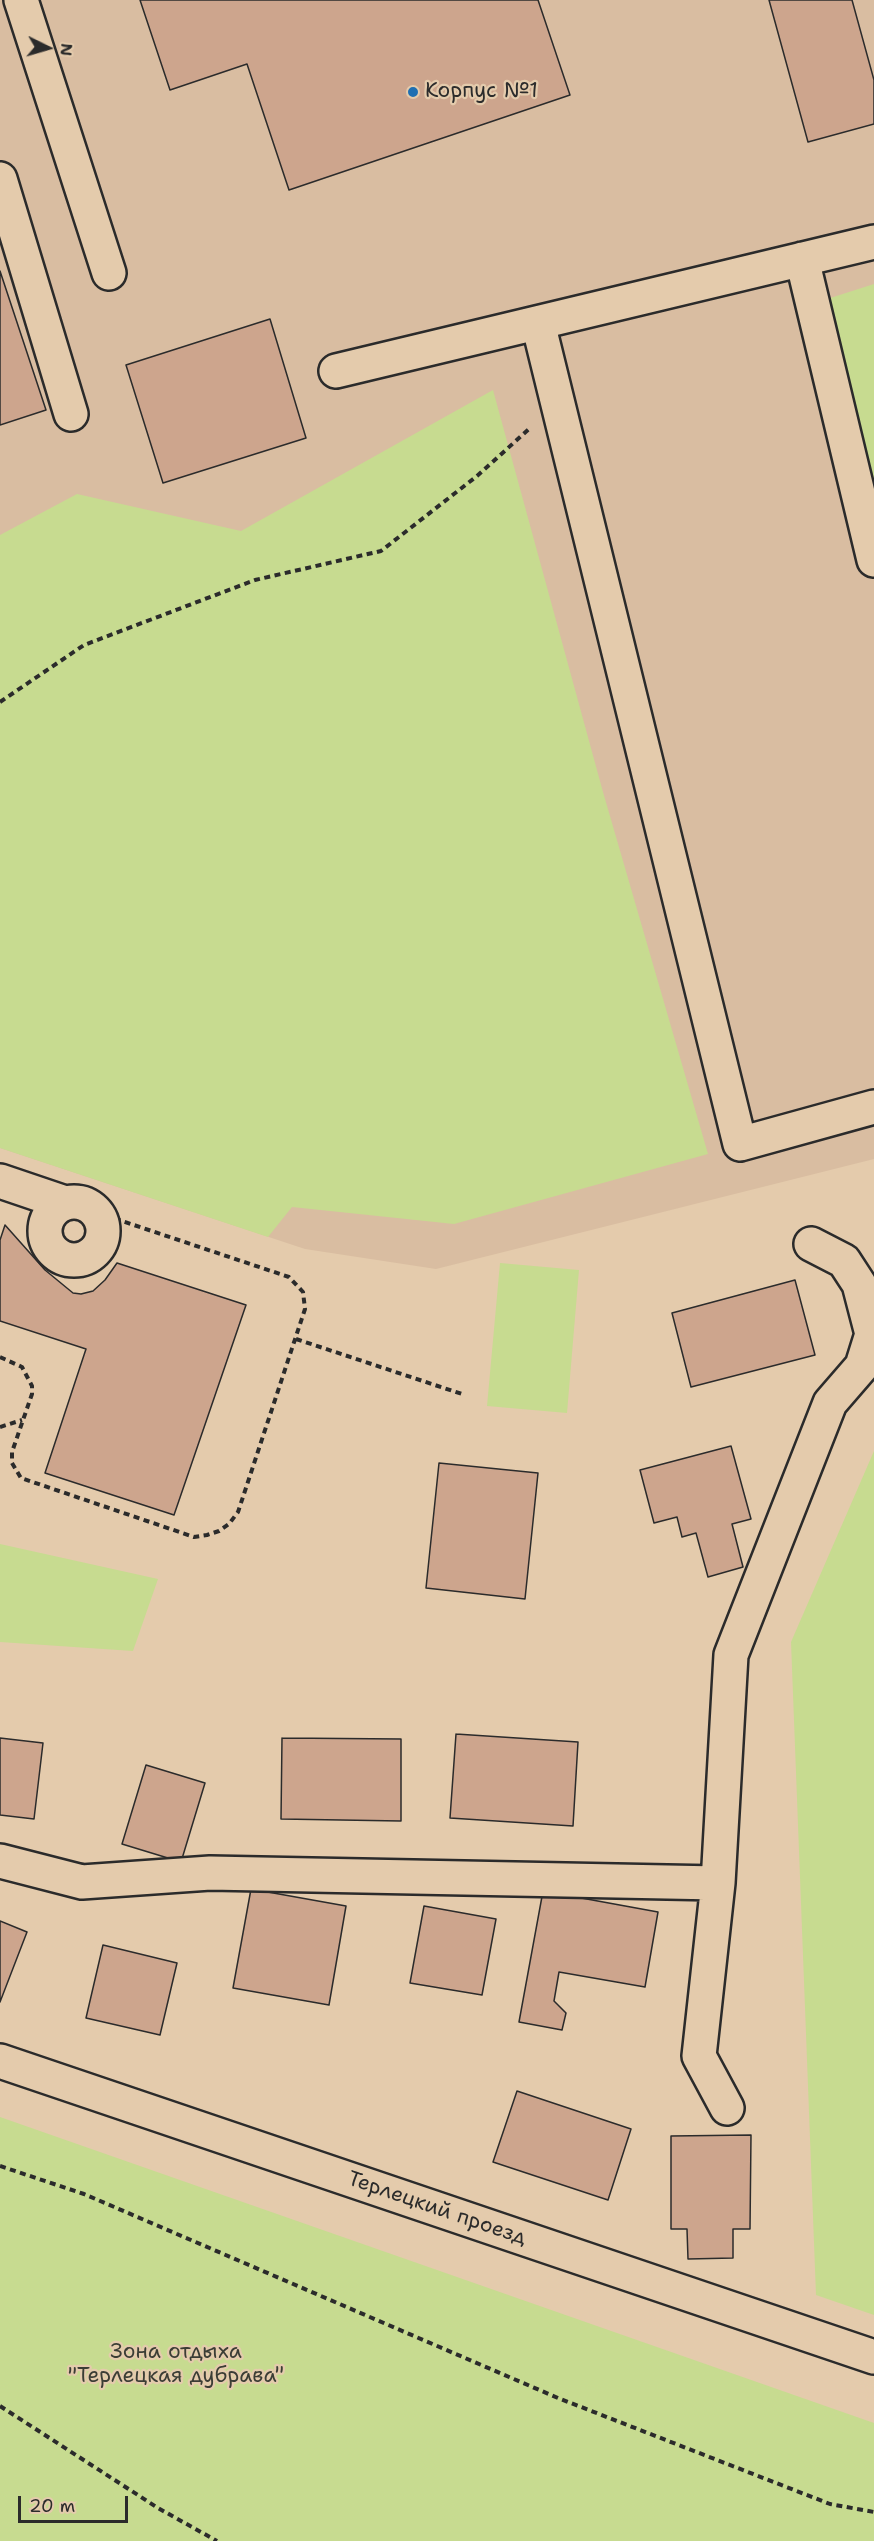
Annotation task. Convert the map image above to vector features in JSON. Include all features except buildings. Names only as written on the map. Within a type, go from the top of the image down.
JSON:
[{"type":"street","points":[[21,0],[109,273]]},
{"type":"street","points":[[0,179],[71,414]]},
{"type":"street","points":[[336,371],[874,242]]},
{"type":"street","points":[[802,259],[874,560]]},
{"type":"street","points":[[538,323],[740,1144],[874,1107]]},
{"type":"street","points":[[0,1182],[65,1203],[82,1203],[97,1213],[102,1222],[103,1231],[96,1249],[80,1259],[61,1256],[48,1242],[46,1223],[56,1208],[65,1203]]},
{"type":"street","points":[[727,2108],[699,2056],[718,1883],[731,1655],[830,1403],[862,1366],[872,1334],[859,1284],[844,1260],[811,1244]]},
{"type":"street","points":[[0,1861],[82,1882],[210,1873],[718,1883]]},
{"type":"street","name":"Терлецкий проезд","points":[[0,2061],[874,2357]]},
{"type":"path","points":[[0,702],[84,645],[255,580],[381,551],[477,476],[534,424]]},
{"type":"path","points":[[0,1357],[22,1366],[30,1379],[32,1394],[12,1452],[12,1463],[21,1478],[194,1537],[207,1536],[229,1524],[238,1512],[296,1339],[306,1301],[300,1286],[289,1277],[97,1213]]},
{"type":"path","points":[[296,1339],[462,1394]]},
{"type":"path","points":[[0,1426],[23,1420]]},
{"type":"path","points":[[0,2166],[84,2194],[569,2403],[830,2504],[874,2512]]},
{"type":"path","points":[[0,2406],[158,2508],[217,2541]]},
{"type":"shaded area","points":[[0,0],[874,0],[874,1159],[436,1269],[305,1249],[0,1148]]},
{"type":"green space","points":[[874,284],[874,501],[824,300]]},
{"type":"green space","points":[[493,390],[603,792],[708,1154],[454,1224],[292,1207],[268,1237],[0,1148],[0,535],[77,494],[241,531]]},
{"type":"green space","points":[[500,1263],[579,1270],[567,1413],[487,1406]]},
{"type":"green space","points":[[874,1451],[874,2315],[816,2295],[791,1642]]},
{"type":"green space","points":[[0,1544],[158,1579],[133,1651],[0,1642]]},
{"type":"green space","name":"Зона отдыха \"Терлецкая дубрава\"","points":[[0,2117],[874,2423],[874,2541],[0,2541]]},
{"type":"place","name":"Корпус №1","points":[[413,92]]}]
